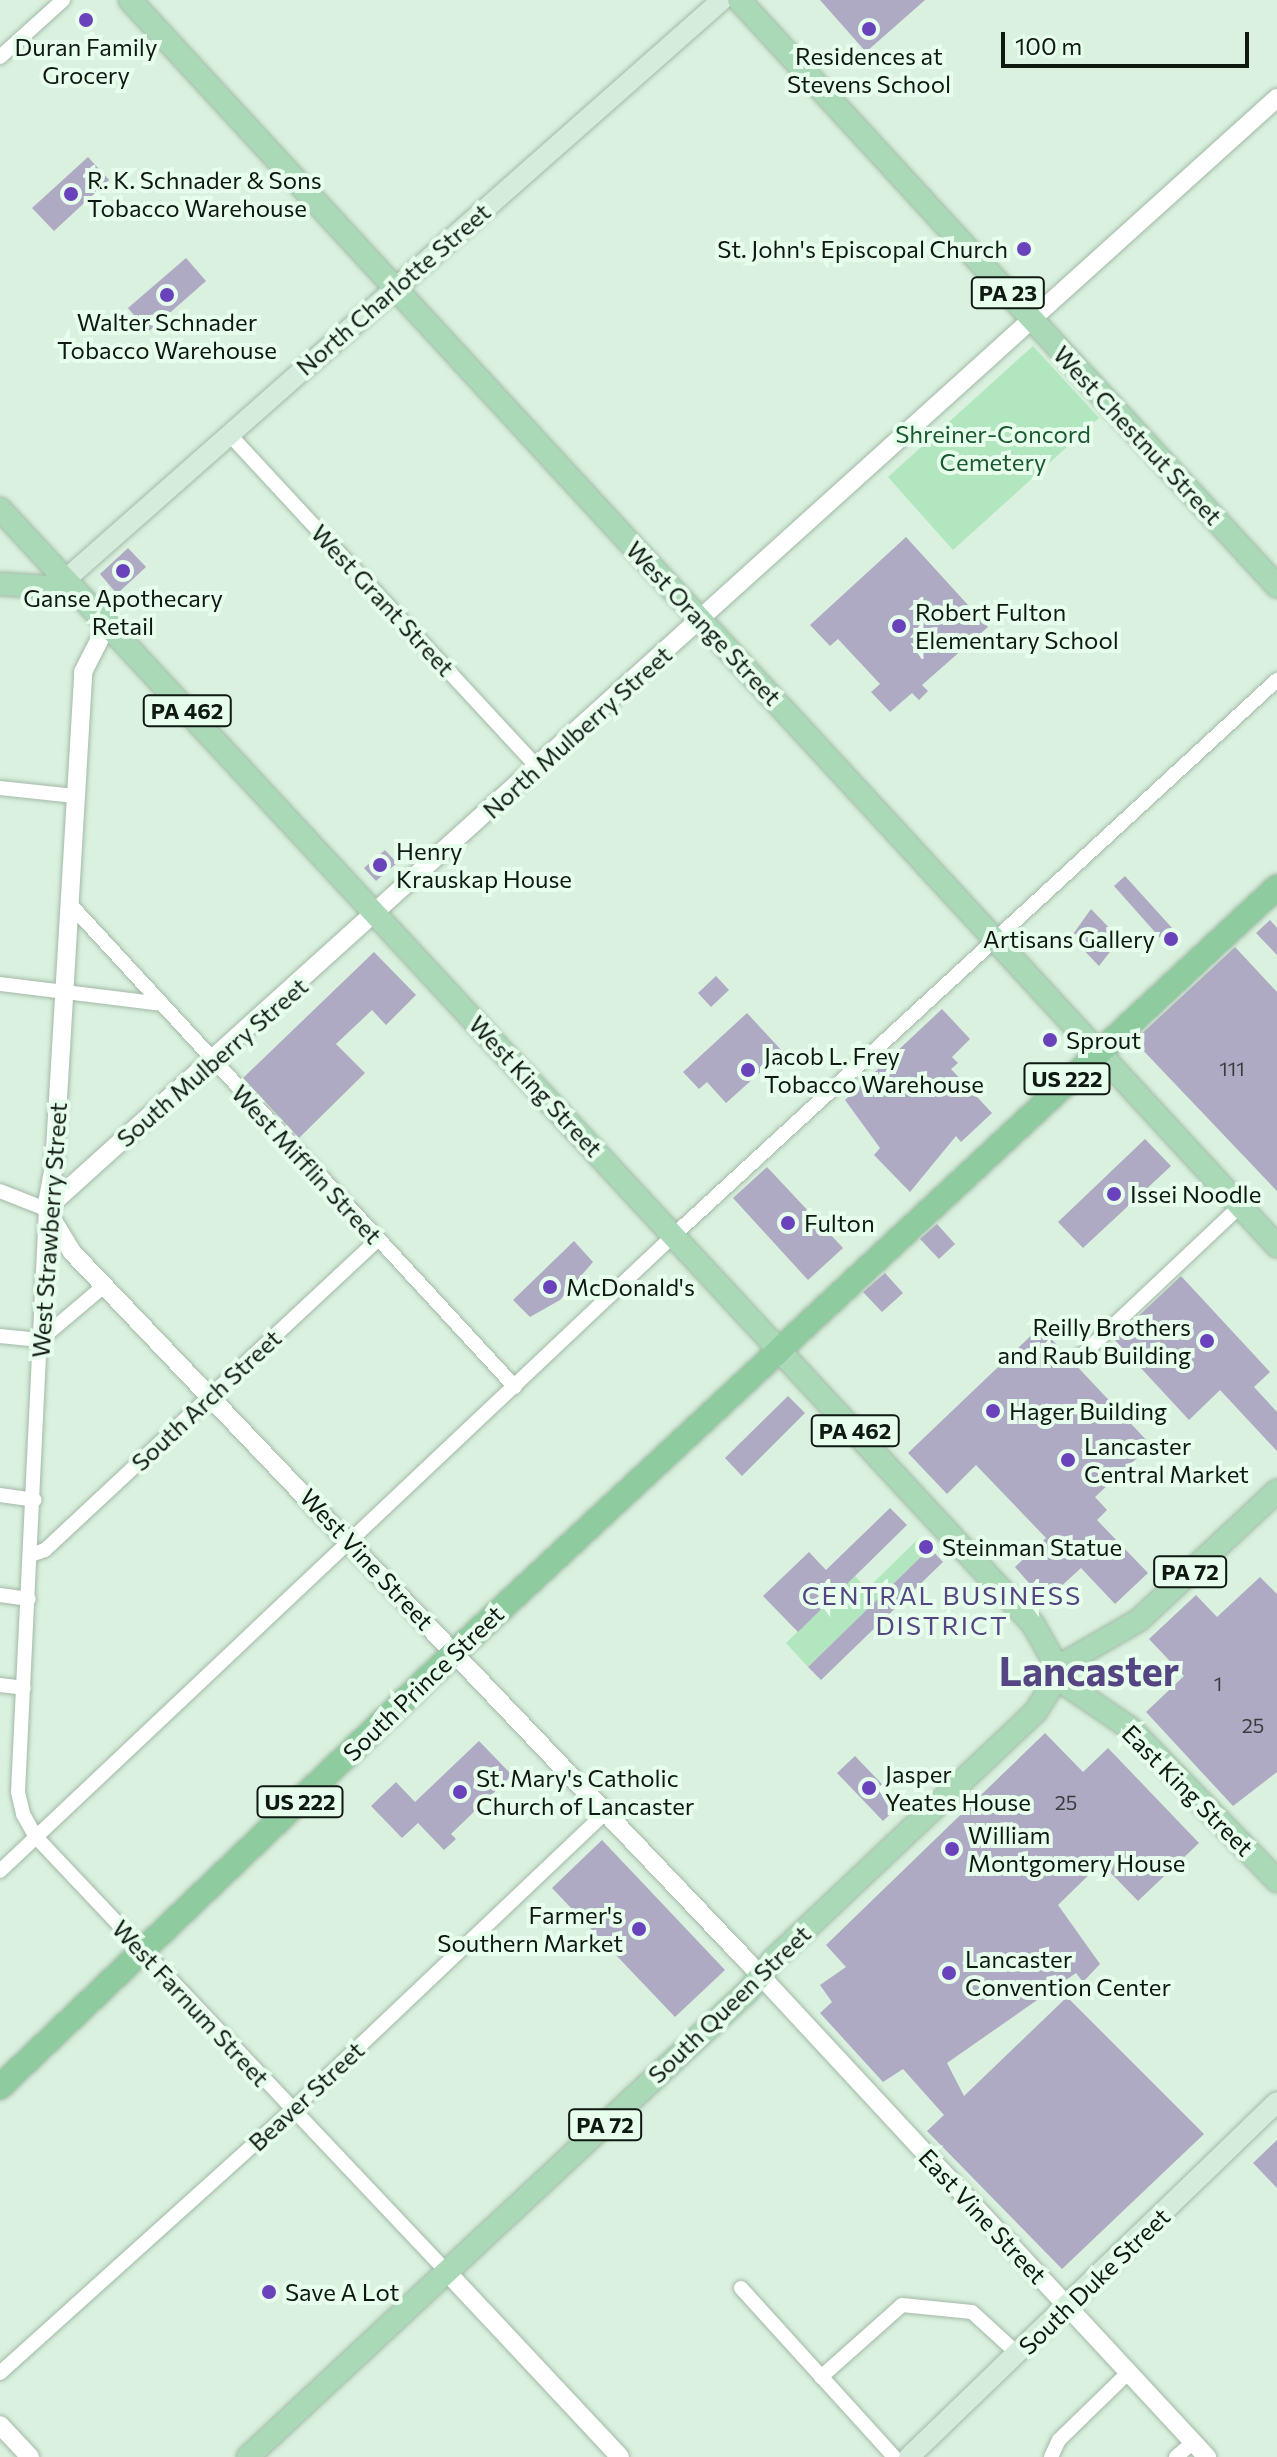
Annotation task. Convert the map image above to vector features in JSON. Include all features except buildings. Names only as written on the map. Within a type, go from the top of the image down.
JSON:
[{"type":"highway","name":"US 222","points":[[778,1347],[1277,887]]},
{"type":"highway","name":"South Prince Street","points":[[0,2087],[778,1347]]},
{"type":"main road","name":"West Orange Street","points":[[130,0],[1277,1246]]},
{"type":"main road","name":"North Charlotte Street","points":[[65,580],[722,0]]},
{"type":"main road","name":"West Chestnut Street","points":[[739,0],[1277,586]]},
{"type":"main road","name":"West King Street","points":[[0,509],[1033,1624],[1058,1673]]},
{"type":"main road","points":[[0,584],[49,587],[65,580]]},
{"type":"main road","name":"PA 72","points":[[1058,1673],[1076,1654],[1139,1620],[1277,1491]]},
{"type":"main road","name":"East King Street","points":[[1058,1673],[1083,1699],[1130,1728],[1277,1881]]},
{"type":"main road","name":"South Queen Street","points":[[248,2457],[761,1975],[1036,1711],[1058,1673]]},
{"type":"main road","name":"South Duke Street","points":[[909,2457],[1068,2307],[1277,2102]]},
{"type":"street","points":[[0,57],[63,0]]},
{"type":"street","name":"North Mulberry Street","points":[[377,915],[1277,98]]},
{"type":"street","name":"West Grant Street","points":[[228,433],[537,767]]},
{"type":"street","name":"West Strawberry Street","points":[[36,1837],[19,1803],[46,1209],[64,992],[84,663],[107,625]]},
{"type":"street","points":[[0,1871],[674,1235],[1277,680]]},
{"type":"street","points":[[0,788],[75,796]]},
{"type":"street","name":"West Mifflin Street","points":[[69,903],[515,1387]]},
{"type":"street","name":"South Mulberry Street","points":[[46,1209],[377,915]]},
{"type":"street","points":[[0,984],[162,1004]]},
{"type":"street","points":[[0,1191],[46,1209]]},
{"type":"street","points":[[1081,1356],[1239,1207]]},
{"type":"street","name":"West Vine Street","points":[[46,1209],[72,1252],[212,1395],[761,1975]]},
{"type":"street","name":"South Arch Street","points":[[31,1555],[45,1550],[378,1240]]},
{"type":"street","points":[[0,1336],[40,1340],[105,1285]]},
{"type":"street","points":[[0,1495],[35,1500]]},
{"type":"street","points":[[0,1595],[29,1599]]},
{"type":"street","points":[[0,1685],[24,1688]]},
{"type":"street","name":"Beaver Street","points":[[0,2373],[291,2111],[606,1812]]},
{"type":"street","name":"West Farnum Street","points":[[36,1837],[291,2111],[447,2272]]},
{"type":"street","name":"East Vine Street","points":[[761,1975],[1207,2457]]},
{"type":"street","points":[[447,2272],[620,2457]]},
{"type":"street","points":[[741,2288],[894,2457]]},
{"type":"street","points":[[821,2377],[902,2305],[972,2312],[1018,2354]]},
{"type":"street","points":[[1051,2457],[1059,2440],[1128,2373]]},
{"type":"street","points":[[0,2425],[30,2457]]},
{"type":"street","points":[[1176,2457],[1193,2442]]},
{"type":"green space","name":"Shreiner-Concord Cemetery","points":[[1033,346],[1099,418],[953,550],[888,477]]},
{"type":"green space","points":[[919,1538],[930,1548],[808,1667],[786,1643],[855,1576],[867,1589]]},
{"type":"place","name":"Duran Family Grocery","points":[[86,20]]},
{"type":"place","name":"Residences at Stevens School","points":[[869,29]]},
{"type":"place","name":"R. K. Schnader & Sons Tobacco Warehouse","points":[[71,194]]},
{"type":"place","name":"St. John's Episcopal Church","points":[[1024,249]]},
{"type":"place","name":"Walter Schnader Tobacco Warehouse","points":[[167,295]]},
{"type":"place","name":"Ganse Apothecary Retail","points":[[123,571]]},
{"type":"place","name":"Robert Fulton Elementary School","points":[[899,626]]},
{"type":"place","name":"Henry Krauskap House","points":[[380,865]]},
{"type":"place","name":"Artisans Gallery","points":[[1171,939]]},
{"type":"place","name":"Sprout","points":[[1050,1040]]},
{"type":"place","name":"Jacob L. Frey Tobacco Warehouse","points":[[748,1070]]},
{"type":"place","name":"Issei Noodle","points":[[1114,1194]]},
{"type":"place","name":"Fulton","points":[[788,1223]]},
{"type":"place","name":"McDonald's","points":[[550,1287]]},
{"type":"place","name":"Reilly Brothers and Raub Building","points":[[1207,1341]]},
{"type":"place","name":"Hager Building","points":[[993,1411]]},
{"type":"place","name":"Lancaster Central Market","points":[[1068,1460]]},
{"type":"place","name":"Steinman Statue","points":[[926,1547]]},
{"type":"place","name":"Jasper Yeates House","points":[[869,1788]]},
{"type":"place","name":"St. Mary's Catholic Church of Lancaster","points":[[460,1792]]},
{"type":"place","name":"William Montgomery House","points":[[952,1849]]},
{"type":"place","name":"Farmer's Southern Market","points":[[639,1929]]},
{"type":"place","name":"Lancaster Convention Center","points":[[949,1973]]},
{"type":"place","name":"Save A Lot","points":[[269,2292]]},
{"type":"district","name":"CENTRAL BUSINESS DISTRICT","points":[[942,1610]]},
{"type":"district","name":"Lancaster","points":[[1089,1670]]}]
